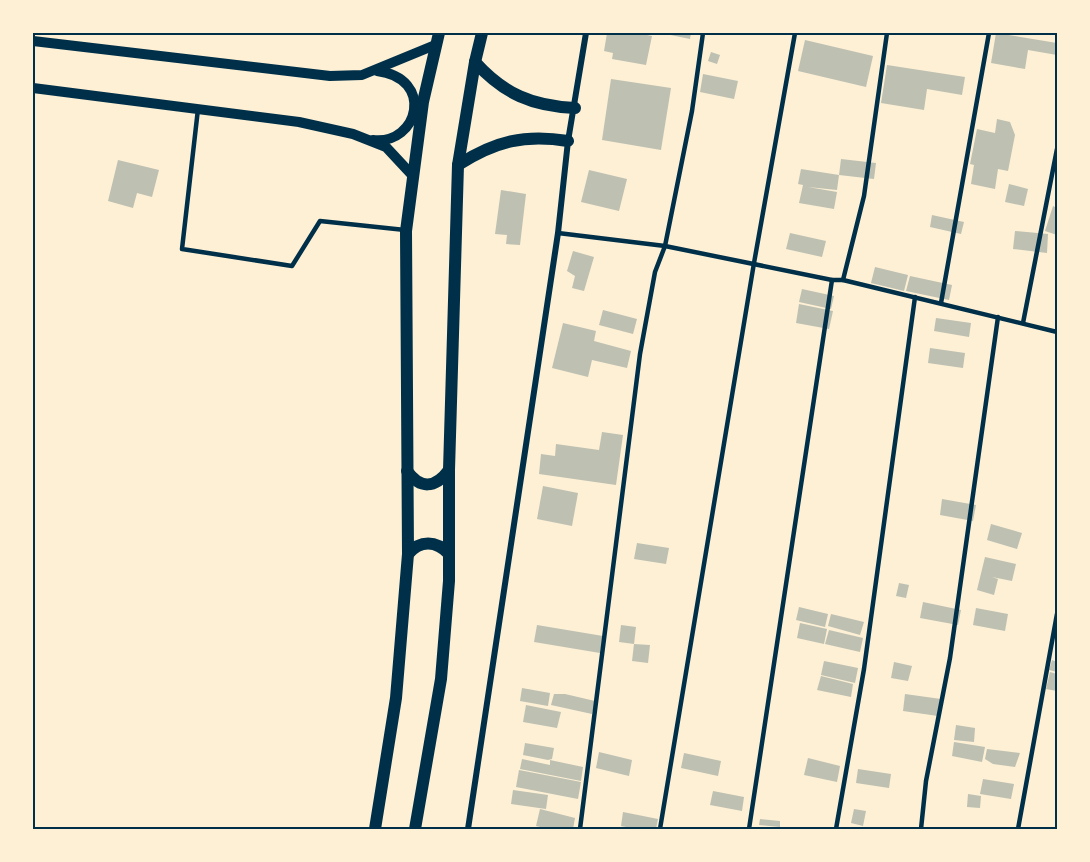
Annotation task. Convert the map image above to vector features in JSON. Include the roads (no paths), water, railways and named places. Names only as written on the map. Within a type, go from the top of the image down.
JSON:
[{"type":"main road","points":[[415,829],[441,679],[449,581],[449,470],[458,165],[475,62],[483,33]]},
{"type":"main road","points":[[375,829],[396,698],[408,554],[406,231],[423,102],[437,39]]},
{"type":"main road","points":[[475,62],[488,76],[519,97],[537,104],[575,108]]},
{"type":"main road","points":[[458,165],[492,146],[511,141],[549,138],[568,141]]},
{"type":"main road","points":[[407,471],[413,479],[423,484],[433,484],[442,479],[449,470]]},
{"type":"main road","points":[[408,554],[413,548],[429,543],[436,544],[449,554]]},
{"type":"street","points":[[468,829],[558,233],[568,141],[586,33]]},
{"type":"street","points":[[33,40],[330,76],[362,75],[437,39]]},
{"type":"street","points":[[367,139],[383,141],[398,136],[413,116],[415,104],[412,91],[403,80],[389,72],[374,70]]},
{"type":"street","points":[[33,88],[299,122],[353,134],[386,147],[412,176]]},
{"type":"lane","points":[[580,829],[640,354],[655,272],[665,246],[692,111],[703,33]]},
{"type":"lane","points":[[660,829],[754,263],[795,33]]},
{"type":"lane","points":[[843,280],[864,196],[887,33]]},
{"type":"lane","points":[[941,303],[989,33]]},
{"type":"lane","points":[[198,109],[182,249],[292,266],[320,221],[406,231]]},
{"type":"lane","points":[[1023,323],[1057,149]]},
{"type":"lane","points":[[558,233],[665,246],[831,280],[843,280],[1057,332]]},
{"type":"lane","points":[[749,829],[831,280]]},
{"type":"lane","points":[[836,829],[864,669],[915,297]]},
{"type":"lane","points":[[921,829],[926,781],[950,658],[998,317]]},
{"type":"lane","points":[[1018,829],[1057,614]]}]
